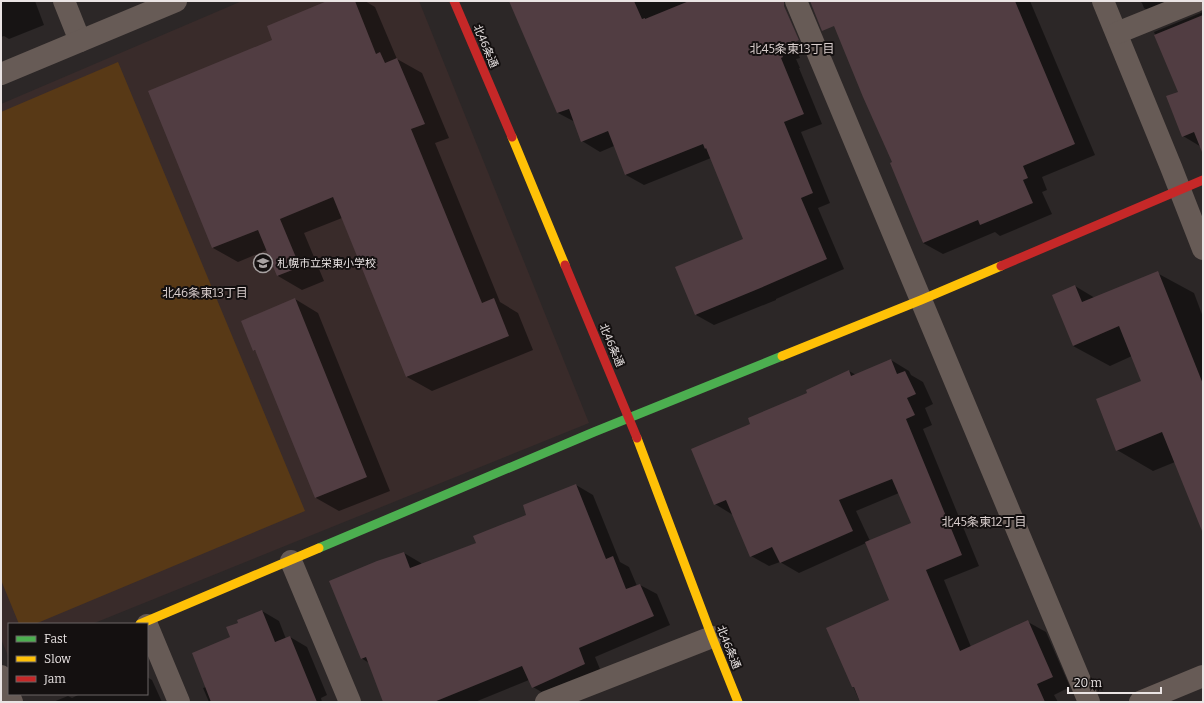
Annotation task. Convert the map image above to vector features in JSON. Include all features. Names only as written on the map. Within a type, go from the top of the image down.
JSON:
[{"type":"street","points":[[64,1],[80,41]]},
{"type":"street","points":[[1,74],[176,1]]},
{"type":"street","name":"北46条通","points":[[454,1],[630,418],[738,702]]},
{"type":"street","points":[[796,1],[1089,702]]},
{"type":"street","points":[[1103,1],[1203,249]]},
{"type":"street","points":[[1117,33],[1196,1]]},
{"type":"street","points":[[147,623],[630,418],[921,300],[1203,180]]},
{"type":"street","points":[[291,561],[350,702]]},
{"type":"street","points":[[148,631],[179,702]]},
{"type":"street","points":[[546,702],[712,637]]},
{"type":"street","points":[[1140,702],[1203,676]]},
{"type":"street","points":[[3,678],[8,691]]},
{"type":"shaded area","name":"札幌市立栄東小学校","points":[[242,1],[419,1],[589,423],[94,623],[8,623],[8,656],[1,639],[1,104]]},
{"type":"shaded area","points":[[118,62],[305,511],[37,623],[19,623],[1,580],[1,112]]},
{"type":"building","points":[[327,1],[355,1],[376,54],[380,52],[385,63],[397,58],[425,124],[411,129],[482,303],[494,298],[509,336],[406,377],[333,197],[280,219],[300,267],[277,276],[258,230],[212,248],[148,91],[272,40],[267,26]]},
{"type":"building","points":[[509,1],[634,1],[642,19],[645,19],[689,1],[784,1],[784,6],[799,40],[779,49],[783,57],[781,58],[804,114],[784,122],[813,193],[801,198],[827,259],[695,315],[675,267],[743,239],[706,148],[705,149],[703,144],[625,175],[608,131],[581,142],[569,109],[557,113]]},
{"type":"building","points":[[810,1],[1015,1],[1075,144],[1023,166],[1028,178],[1023,180],[1033,203],[980,225],[978,220],[923,243],[890,163],[892,162],[834,26],[822,31]]},
{"type":"building","points":[[1203,15],[1202,152],[1194,132],[1182,137],[1166,96],[1178,92],[1154,35]]},
{"type":"building","points":[[1158,271],[1203,384],[1203,531],[1162,432],[1116,451],[1096,399],[1141,381],[1119,326],[1073,346],[1052,295],[1075,285],[1082,302]]},
{"type":"building","points":[[295,298],[367,477],[315,498],[255,350],[253,351],[241,321]]},
{"type":"building","points":[[891,359],[897,374],[905,371],[916,394],[907,398],[915,415],[906,419],[962,555],[926,570],[960,651],[1028,620],[1053,677],[1037,684],[1045,702],[860,702],[826,628],[889,600],[865,542],[911,523],[892,479],[839,500],[853,531],[780,563],[772,547],[750,557],[726,500],[714,505],[691,449],[750,424],[748,418],[807,393],[806,390],[849,370],[851,376]]},
{"type":"building","points":[[576,484],[606,559],[613,556],[626,589],[640,584],[654,616],[579,648],[585,664],[532,688],[522,666],[434,702],[383,702],[366,657],[361,659],[329,581],[377,561],[404,552],[410,568],[476,543],[473,536],[526,515],[523,505]]},
{"type":"building","points":[[262,610],[275,642],[290,636],[317,702],[211,702],[192,653],[230,637],[226,627],[238,623],[237,620]]},
{"type":"traffic: fast","points":[[319,548],[594,432],[782,356]]},
{"type":"traffic: slow","points":[[512,137],[565,265]]},
{"type":"traffic: slow","points":[[782,356],[1001,266]]},
{"type":"traffic: slow","points":[[637,438],[738,702]]},
{"type":"traffic: slow","points":[[142,623],[319,548]]},
{"type":"traffic: jam","points":[[454,1],[512,137]]},
{"type":"traffic: jam","points":[[1001,266],[1203,180]]},
{"type":"traffic: jam","points":[[565,265],[637,438]]},
{"type":"place","name":"札幌市立栄東小学校","points":[[263,263]]},
{"type":"district","name":"北45条東13丁目","points":[[792,49]]},
{"type":"district","name":"北46条東13丁目","points":[[205,293]]},
{"type":"district","name":"北45条東12丁目","points":[[984,522]]}]
